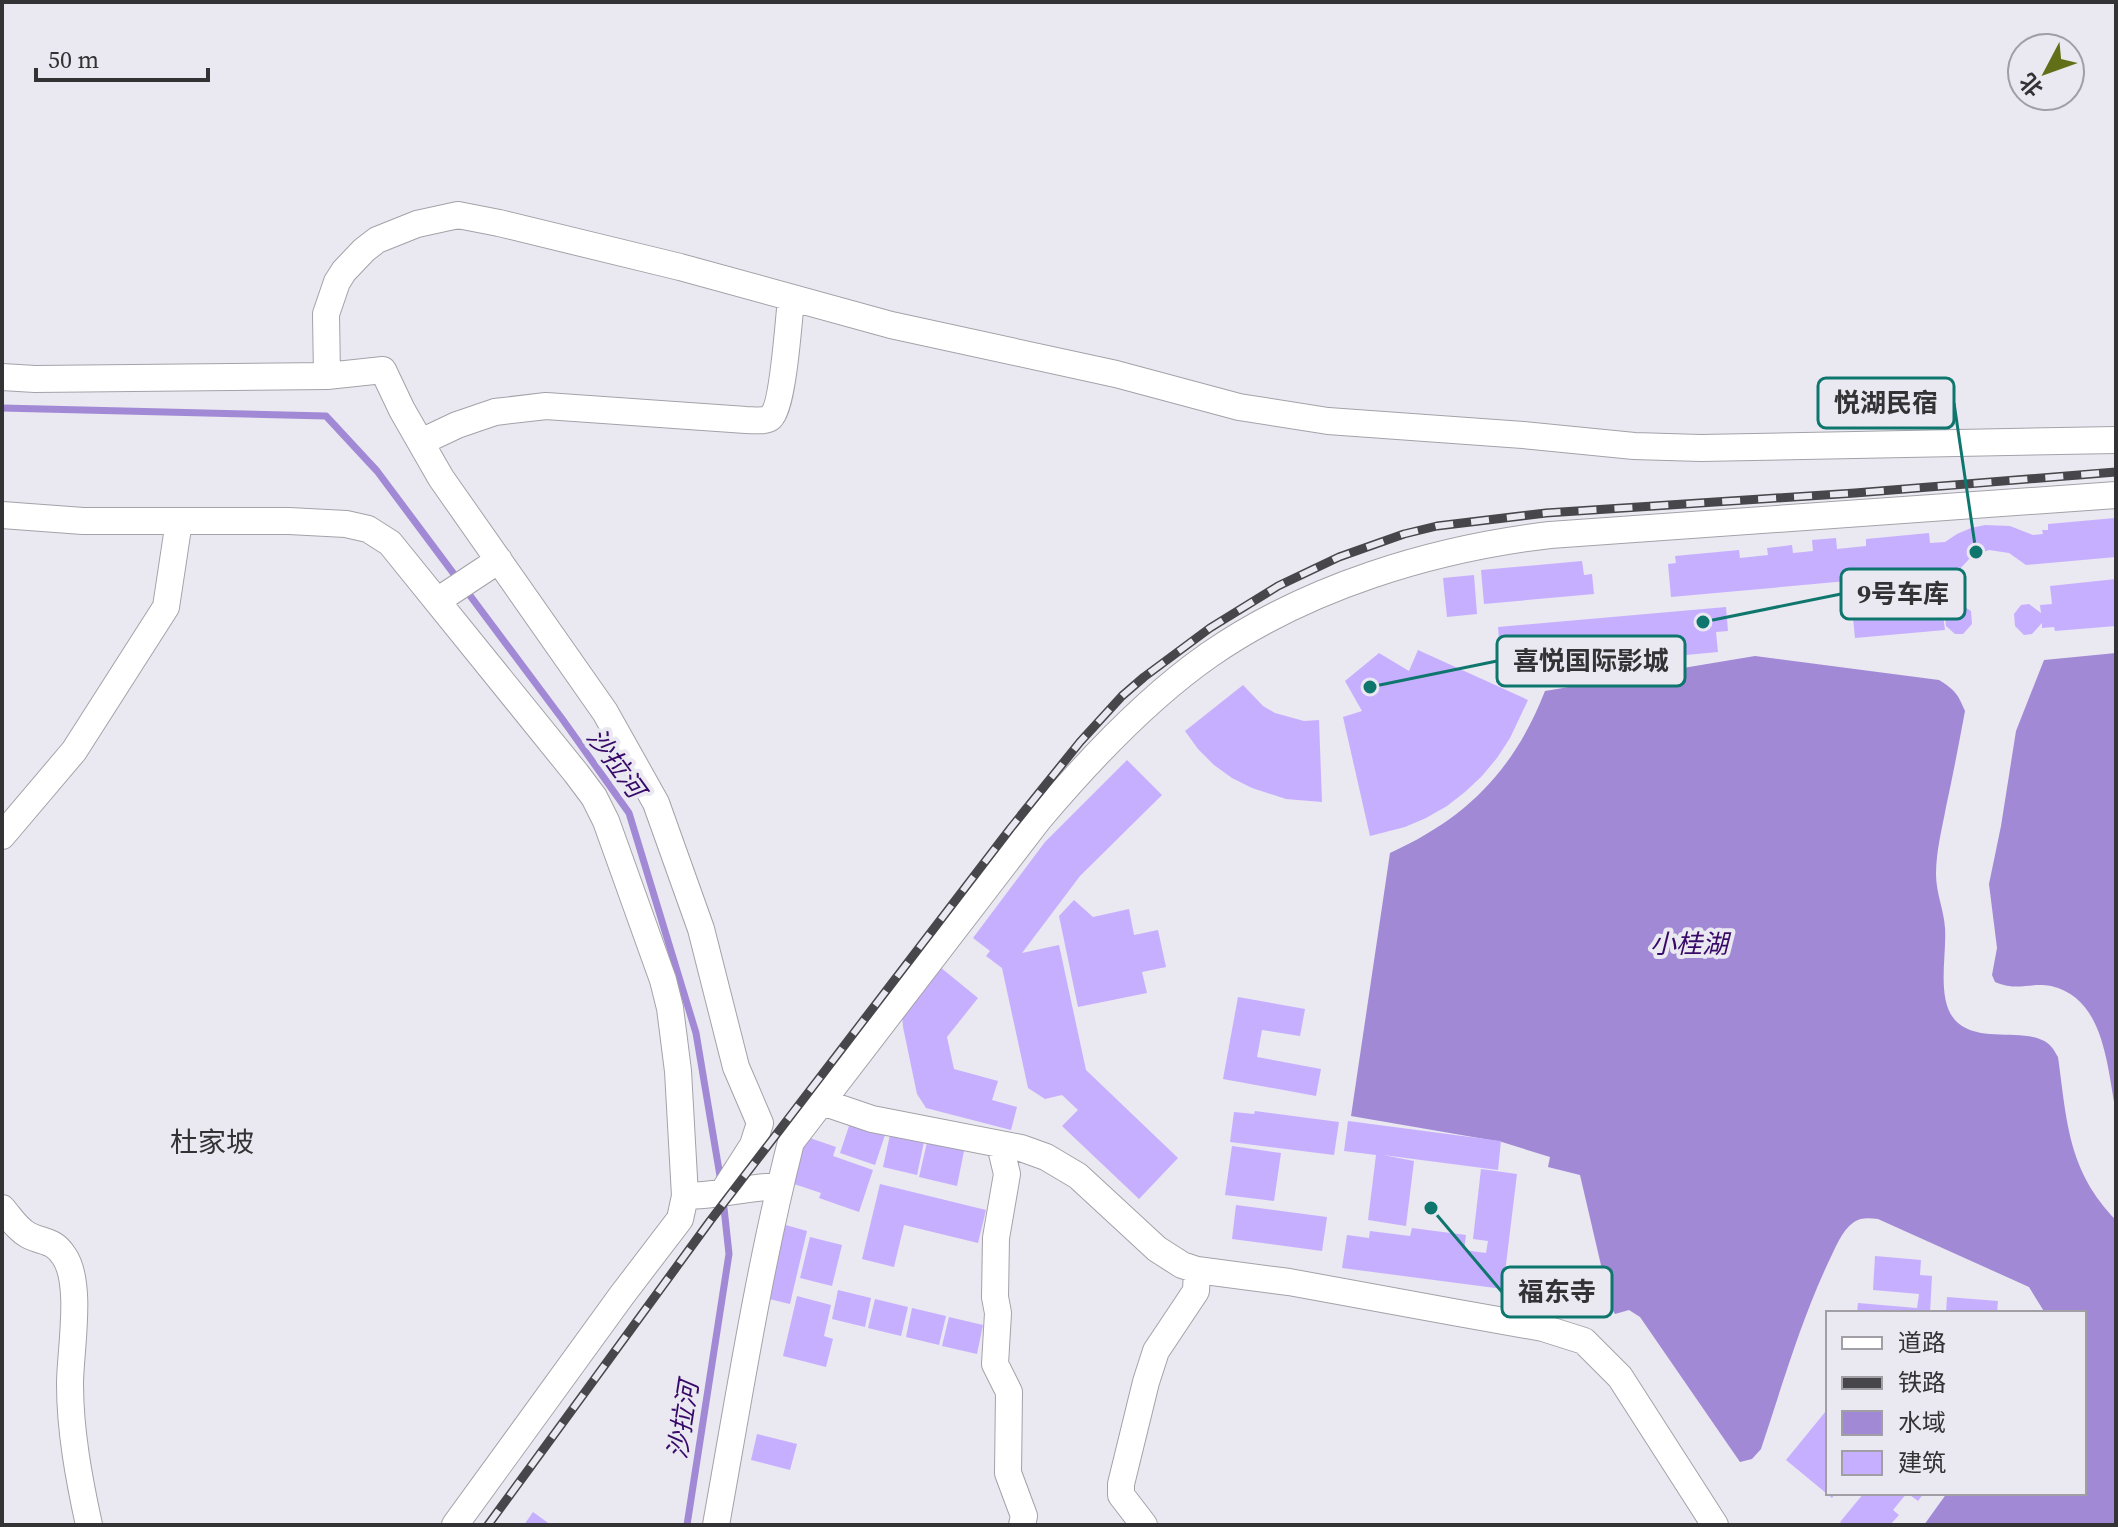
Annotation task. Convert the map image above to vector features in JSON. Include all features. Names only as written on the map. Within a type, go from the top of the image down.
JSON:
[{"type":"street","points":[[327,376],[326,314],[344,271],[377,240],[437,218],[458,215],[680,267],[891,325],[1116,374],[1239,407],[1328,421],[1620,445],[1701,448],[2116,440]]},
{"type":"street","points":[[421,442],[495,412],[546,406],[768,420],[773,415],[779,395],[791,298]]},
{"type":"street","points":[[2,377],[327,376],[383,370],[441,478],[494,563],[605,712],[656,803],[701,929],[736,1067],[760,1123],[753,1145],[680,1219],[455,1525]]},
{"type":"street","points":[[716,1525],[749,1337],[768,1187],[791,1142],[1071,781],[1108,742],[1177,680],[1209,656],[1280,614],[1356,581],[1428,557],[1509,540],[2116,495]]},
{"type":"street","points":[[2,515],[83,521],[346,524],[368,529],[390,543],[441,598],[594,797],[606,821],[663,980],[704,1195]]},
{"type":"street","points":[[2,836],[74,751],[166,607],[179,521]]},
{"type":"street","points":[[441,598],[494,563]]},
{"type":"street","points":[[822,1102],[872,1119],[1021,1148],[1046,1157],[1078,1176],[1157,1249],[1182,1265],[1197,1270],[1289,1282],[1543,1328],[1584,1341],[1620,1377],[1715,1525]]},
{"type":"street","points":[[1000,1145],[1007,1174],[996,1238],[995,1297],[998,1313],[995,1364],[1009,1392],[1008,1473],[1024,1516],[1022,1525]]},
{"type":"street","points":[[704,1195],[768,1187]]},
{"type":"street","points":[[2,1208],[21,1230],[55,1245],[70,1267],[75,1314],[70,1383],[74,1445],[89,1525]]},
{"type":"street","points":[[1144,1525],[1121,1495],[1121,1484],[1156,1351],[1196,1291],[1197,1270]]},
{"type":"water","points":[[2116,653],[2116,1112],[2106,1056],[2093,1020],[2083,1005],[2069,993],[2051,986],[2017,987],[1995,982],[1992,975],[1997,948],[1989,884],[2016,731],[2044,660]]},
{"type":"water","name":"小桂湖","points":[[1755,656],[1939,680],[1960,700],[1965,711],[1936,865],[1945,928],[1944,992],[1951,1014],[1967,1029],[2032,1037],[2052,1047],[2058,1057],[2068,1124],[2079,1164],[2100,1202],[2116,1220],[2116,1525],[1924,1525],[1946,1495],[2086,1495],[2086,1311],[2044,1311],[2029,1287],[1878,1219],[1857,1220],[1842,1235],[1818,1286],[1761,1449],[1752,1459],[1740,1462],[1640,1317],[1629,1310],[1615,1314],[1611,1308],[1580,1175],[1548,1167],[1550,1157],[1502,1142],[1351,1116],[1390,853],[1442,824],[1485,788],[1519,745],[1545,691]]},
{"type":"building","points":[[2115,518],[2116,557],[2026,565],[2009,553],[1989,550],[1971,557],[1958,571],[1671,597],[1668,564],[1676,563],[1675,556],[1739,550],[1740,558],[1768,555],[1767,548],[1792,545],[1793,553],[1813,551],[1812,540],[1836,538],[1837,549],[1866,546],[1866,539],[1929,533],[1930,543],[1945,542],[1971,528],[1985,525],[2010,526],[2033,535],[2043,534],[2042,530],[2048,530],[2048,524]]},
{"type":"building","points":[[1582,561],[1584,575],[1592,574],[1594,594],[1484,604],[1481,570]]},
{"type":"building","points":[[1474,575],[1477,614],[1447,617],[1443,578]]},
{"type":"building","points":[[2116,579],[2116,626],[2055,631],[2054,627],[2042,628],[2042,623],[2032,634],[2024,635],[2015,626],[2014,614],[2021,605],[2029,604],[2041,613],[2040,605],[2052,604],[2050,586]]},
{"type":"building","points":[[1934,601],[1934,608],[1942,607],[1945,630],[1855,638],[1852,608]]},
{"type":"building","points":[[1952,604],[1960,604],[1971,611],[1972,624],[1963,634],[1955,634],[1946,626],[1945,614]]},
{"type":"building","points":[[1726,607],[1728,631],[1716,632],[1718,652],[1633,660],[1632,654],[1595,658],[1595,663],[1512,671],[1510,651],[1500,652],[1498,627]]},
{"type":"building","points":[[1418,650],[1528,700],[1497,758],[1465,792],[1426,818],[1370,836],[1343,717],[1362,711],[1345,681],[1379,653],[1409,671]]},
{"type":"building","points":[[1243,685],[1263,706],[1275,713],[1304,721],[1319,720],[1322,802],[1286,799],[1232,778],[1198,749],[1185,731]]},
{"type":"building","points":[[1127,760],[1162,795],[1080,876],[1022,953],[1059,945],[1086,1070],[1178,1158],[1139,1199],[1062,1126],[1078,1110],[1062,1095],[1045,1099],[1028,1088],[1002,968],[986,956],[990,951],[973,938],[1045,842]]},
{"type":"building","points":[[1074,900],[1093,917],[1129,909],[1134,935],[1158,930],[1166,967],[1142,972],[1147,993],[1078,1007],[1059,916]]},
{"type":"building","points":[[940,967],[978,998],[947,1037],[954,1069],[998,1081],[992,1100],[1017,1107],[1011,1130],[926,1108],[917,1094],[902,1014]]},
{"type":"building","points":[[1238,997],[1305,1009],[1300,1036],[1262,1030],[1257,1057],[1321,1069],[1316,1096],[1223,1079]]},
{"type":"building","points":[[1255,1111],[1339,1122],[1334,1155],[1230,1142],[1234,1112],[1254,1114]]},
{"type":"building","points":[[852,1117],[887,1129],[875,1165],[840,1153]]},
{"type":"building","points":[[1348,1121],[1501,1141],[1498,1170],[1383,1155],[1414,1161],[1406,1226],[1368,1220],[1376,1155],[1344,1151]]},
{"type":"building","points":[[891,1130],[925,1137],[917,1175],[883,1167]]},
{"type":"building","points":[[807,1137],[836,1147],[833,1156],[873,1170],[859,1212],[819,1198],[821,1193],[791,1183]]},
{"type":"building","points":[[928,1138],[965,1146],[957,1186],[919,1177]]},
{"type":"building","points":[[1232,1146],[1281,1153],[1274,1201],[1225,1195]]},
{"type":"building","points":[[1481,1169],[1517,1174],[1503,1289],[1342,1268],[1347,1235],[1369,1238],[1370,1231],[1410,1236],[1412,1228],[1466,1235],[1464,1250],[1486,1253],[1488,1241],[1473,1239]]},
{"type":"building","points":[[880,1184],[986,1210],[978,1243],[904,1225],[894,1267],[862,1259]]},
{"type":"building","points":[[1236,1205],[1327,1217],[1322,1251],[1232,1239]]},
{"type":"building","points":[[782,1224],[807,1231],[790,1304],[765,1298]]},
{"type":"building","points":[[810,1237],[842,1245],[832,1286],[800,1278]]},
{"type":"building","points":[[1875,1256],[1921,1260],[1920,1275],[1932,1276],[1930,1311],[1857,1311],[1858,1303],[1917,1308],[1919,1294],[1873,1290]]},
{"type":"building","points":[[838,1290],[871,1298],[865,1327],[832,1319]]},
{"type":"building","points":[[797,1296],[831,1305],[824,1336],[833,1339],[826,1367],[783,1356]]},
{"type":"building","points":[[1947,1297],[1998,1301],[1997,1311],[1946,1311]]},
{"type":"building","points":[[875,1299],[908,1307],[901,1336],[868,1328]]},
{"type":"building","points":[[912,1308],[946,1316],[939,1345],[906,1337]]},
{"type":"building","points":[[949,1317],[983,1325],[977,1354],[942,1346]]},
{"type":"building","points":[[1826,1411],[1826,1493],[1786,1460]]},
{"type":"building","points":[[757,1434],[797,1444],[790,1470],[751,1460]]},
{"type":"building","points":[[1862,1495],[1905,1495],[1893,1510],[1899,1515],[1890,1525],[1844,1525],[1840,1522]]},
{"type":"building","points":[[533,1512],[551,1525],[524,1525]]},
{"type":"waterway","name":"沙拉河","points":[[2,408],[326,416],[377,471],[629,813],[696,1033],[721,1182]]},
{"type":"waterway","name":"沙拉河","points":[[687,1525],[729,1254],[723,1199]]},
{"type":"railway","points":[[488,1525],[710,1221],[1080,742],[1122,696],[1210,628],[1278,586],[1339,557],[1437,526],[1546,513],[2116,472]]},
{"type":"place","name":"悦湖民宿","points":[[1976,552]]},
{"type":"place","name":"9号车库","points":[[1703,622]]},
{"type":"place","name":"喜悦国际影城","points":[[1370,687]]},
{"type":"place","name":"福东寺","points":[[1431,1208]]},
{"type":"district","name":"杜家坡","points":[[212,1142]]}]
